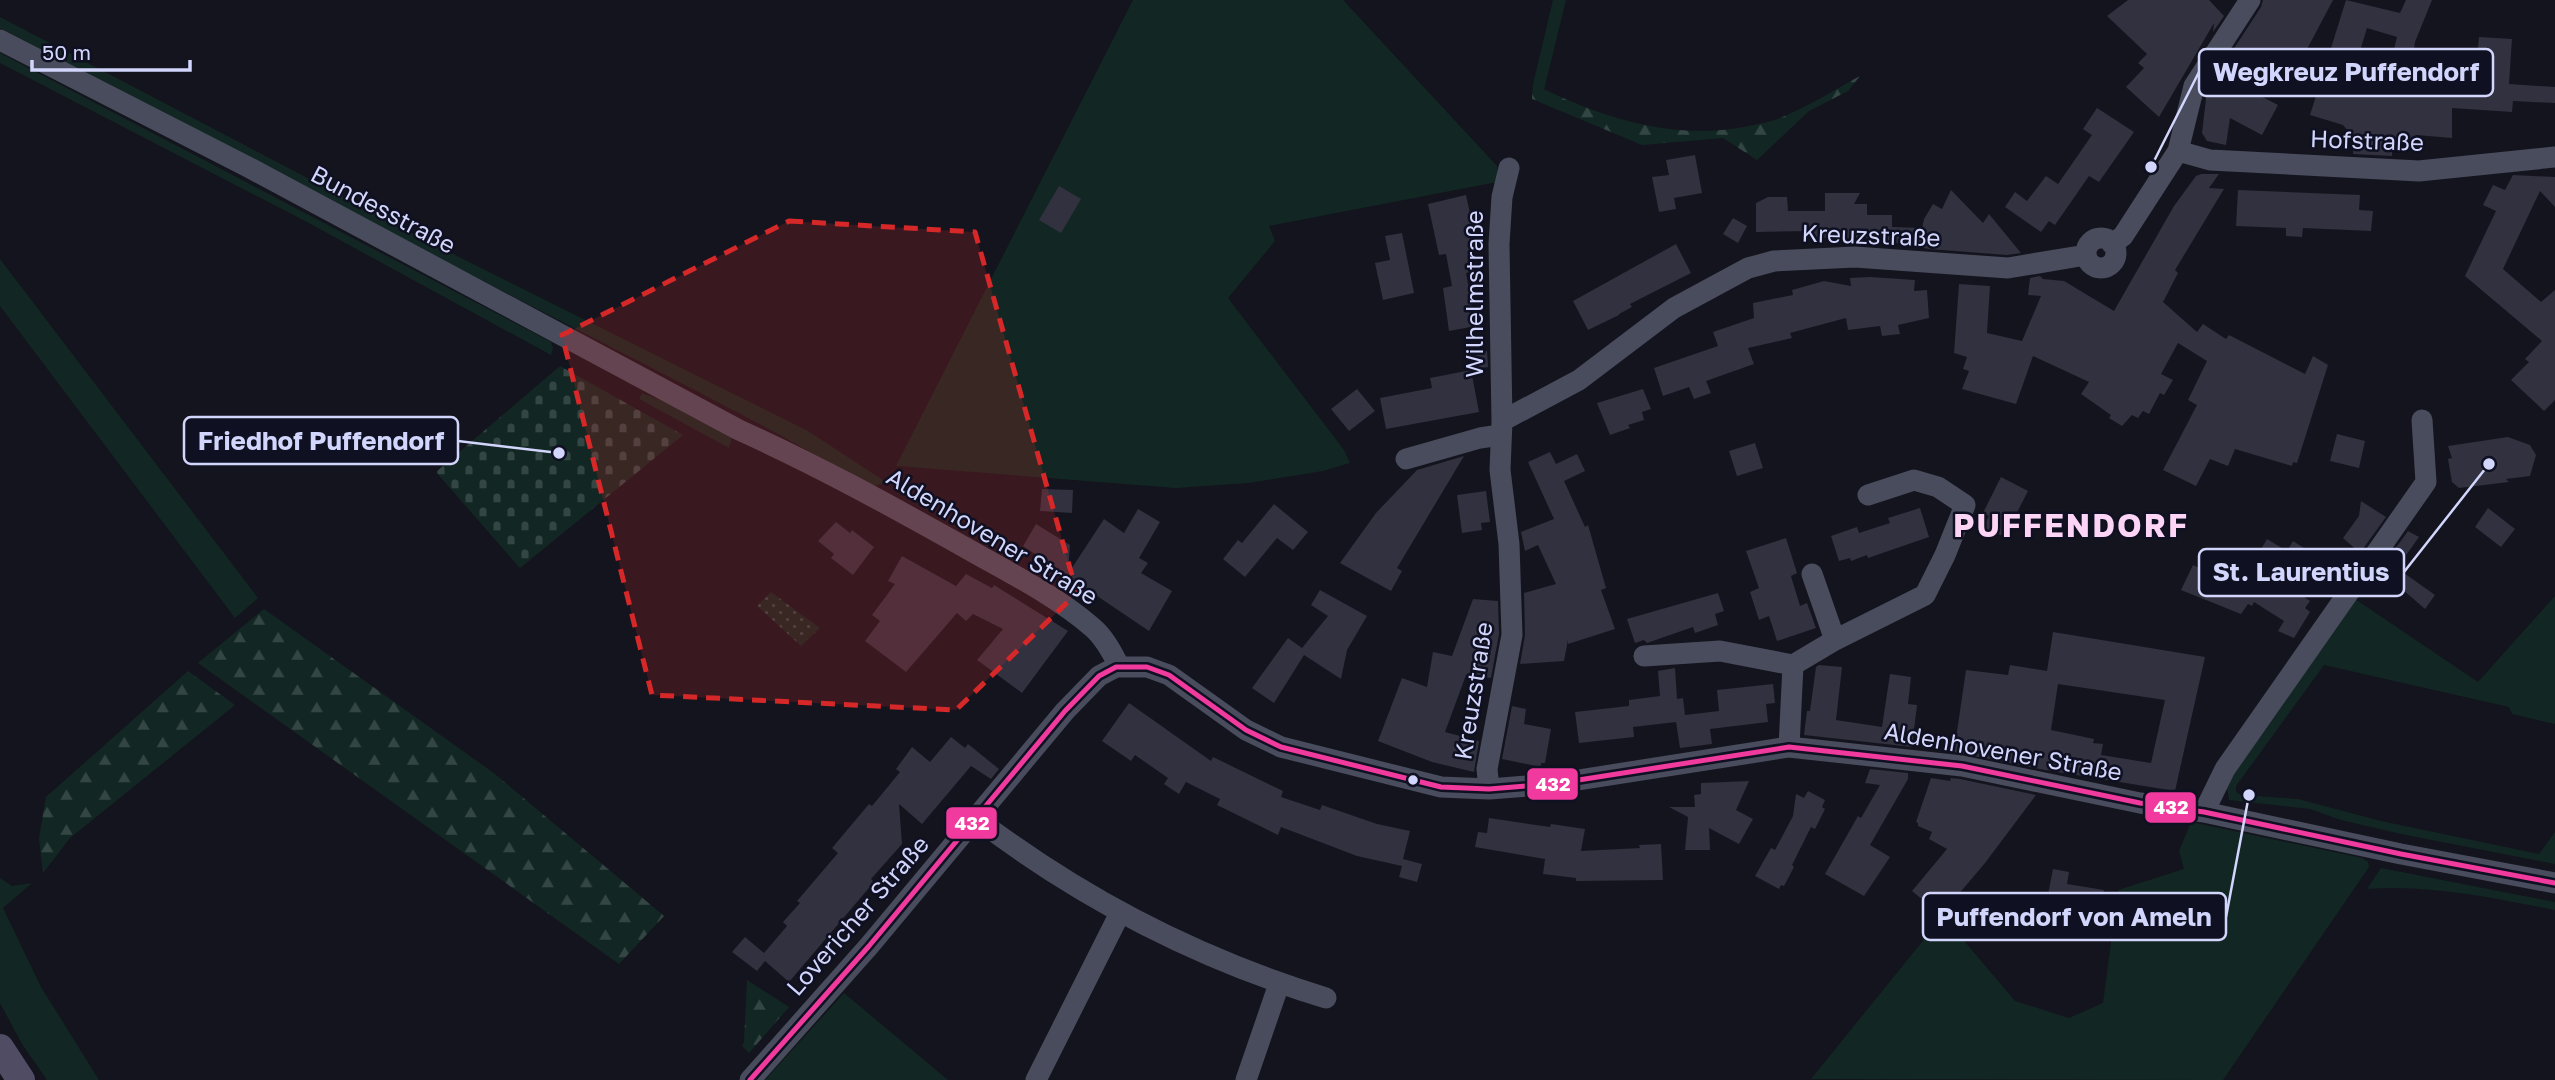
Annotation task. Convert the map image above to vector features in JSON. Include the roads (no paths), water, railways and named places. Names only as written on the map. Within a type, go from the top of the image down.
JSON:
[{"type":"main road","points":[[0,1048],[21,1080]]},
{"type":"street","points":[[2178,151],[2194,86],[2250,0]]},
{"type":"street","name":"Bundesstraße","points":[[0,40],[248,167],[739,430]]},
{"type":"street","name":"Hofstraße","points":[[2178,151],[2210,160],[2419,172],[2555,157]]},
{"type":"street","name":"Kreuzstraße","points":[[1406,459],[1480,438],[1501,428],[1579,380],[1674,308],[1748,268],[1774,261],[1855,257],[2007,268],[2086,255],[2091,265],[2104,268],[2114,260],[2116,254],[2112,244],[2123,236],[2178,151]]},
{"type":"street","name":"Wilhelmstraße","points":[[1501,428],[1499,244],[1502,197],[1509,168]]},
{"type":"street","points":[[2204,812],[2225,769],[2426,482],[2422,419]]},
{"type":"street","name":"Kreuzstraße","points":[[1489,789],[1487,769],[1512,635],[1509,544],[1500,470],[1501,428]]},
{"type":"street","name":"Aldenhovener Straße","points":[[739,430],[878,499],[1027,584],[1094,628],[1110,648],[1119,666],[1147,667],[1169,675],[1246,730],[1282,747],[1441,787],[1489,789],[1553,784],[1789,747],[1962,766],[2555,883]]},
{"type":"street","points":[[1643,656],[1720,650],[1793,665],[1835,640],[1924,595],[1945,555],[1965,505],[1938,487],[1914,480],[1868,495]]},
{"type":"street","points":[[1812,574],[1835,640]]},
{"type":"street","points":[[1789,747],[1793,665]]},
{"type":"street","name":"Lovericher Straße","points":[[750,1080],[869,946],[1065,711],[1099,677],[1119,666]]},
{"type":"street","points":[[977,819],[1055,875],[1120,913],[1204,954],[1279,984],[1326,998]]},
{"type":"street","points":[[1037,1080],[1120,913]]},
{"type":"street","points":[[1246,1080],[1279,984]]},
{"type":"place","name":"Wegkreuz Puffendorf","points":[[2151,167]]},
{"type":"place","name":"Friedhof Puffendorf","points":[[559,453]]},
{"type":"place","name":"St. Laurentius","points":[[2489,464]]},
{"type":"place","name":"Puffendorf von Ameln","points":[[2249,795]]},
{"type":"district","name":"PUFFENDORF","points":[[2071,526]]}]
